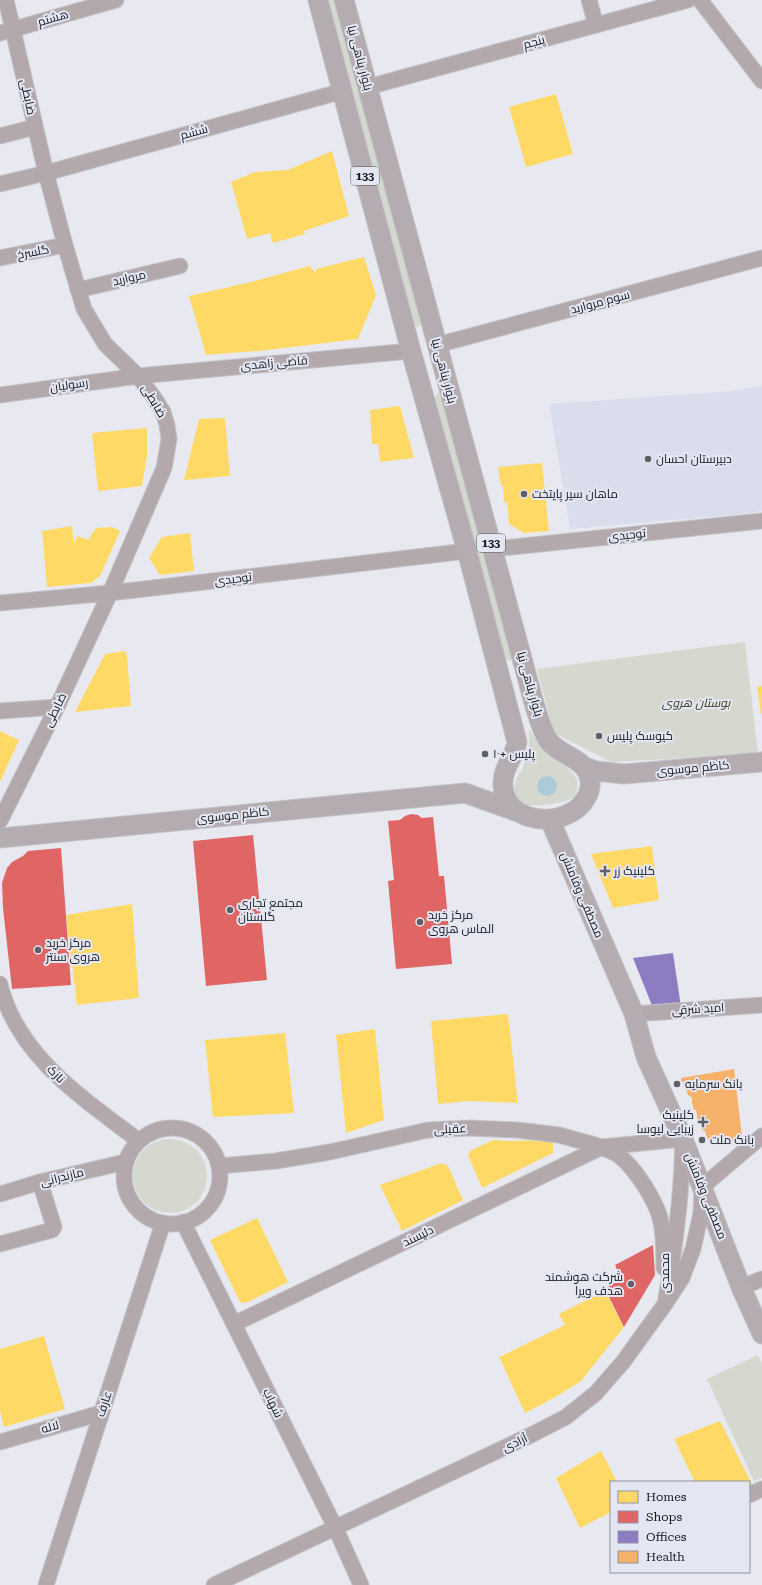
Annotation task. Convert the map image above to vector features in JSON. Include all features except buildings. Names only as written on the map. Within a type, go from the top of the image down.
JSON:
[{"type":"main road","name":"133","points":[[318,0],[517,742],[516,750],[507,767],[503,782],[506,797],[515,810]]},
{"type":"main road","name":"بلوار پناهی نیا","points":[[344,0],[534,703],[549,740],[561,751],[574,758],[585,767]]},
{"type":"main road","points":[[411,351],[437,345]]},
{"type":"main road","name":"کاظم موسوی","points":[[585,767],[596,771],[624,774],[762,762]]},
{"type":"main road","points":[[582,806],[589,793],[591,781],[585,767]]},
{"type":"main road","points":[[515,810],[533,818],[550,820],[567,816],[582,806],[607,785],[624,774]]},
{"type":"main road","name":"کاظم موسوی","points":[[0,838],[465,793],[515,810]]},
{"type":"main road","name":"مصطفی وفامنش","points":[[550,820],[634,1014],[646,1057],[683,1140],[707,1183],[757,1281],[762,1315]]},
{"type":"main road","name":"مصطفی وفامنش","points":[[634,1014],[658,1053],[707,1183],[722,1238],[741,1287],[762,1334]]},
{"type":"street","name":"ضابطی","points":[[0,821],[57,707],[110,593],[164,468],[169,439],[163,412],[138,376],[105,344],[84,309],[65,246],[35,127],[7,32],[6,0]]},
{"type":"street","name":"هشتم","points":[[7,32],[116,0]]},
{"type":"street","points":[[589,0],[596,25]]},
{"type":"street","name":"پنجم","points":[[379,84],[688,0]]},
{"type":"street","points":[[700,0],[762,81]]},
{"type":"street","name":"ششم","points":[[0,184],[46,173],[343,91]]},
{"type":"street","points":[[0,136],[35,127]]},
{"type":"street","name":"گلسرخ","points":[[0,258],[65,246]]},
{"type":"street","name":"سوم مروارید","points":[[437,345],[762,258]]},
{"type":"street","name":"مروارید","points":[[78,290],[180,266]]},
{"type":"street","name":"قاضی زاهدی","points":[[138,376],[411,351]]},
{"type":"street","name":"رسولیان","points":[[0,395],[138,376]]},
{"type":"street","name":"توحیدی","points":[[493,548],[762,521]]},
{"type":"street","name":"توحیدی","points":[[0,603],[110,593],[467,551]]},
{"type":"street","points":[[0,711],[57,707]]},
{"type":"street","name":"نازک","points":[[0,984],[2,994],[18,1027],[35,1052],[54,1073],[75,1092],[139,1141]]},
{"type":"street","name":"امید شرقی","points":[[634,1014],[762,1004]]},
{"type":"street","points":[[176,1128],[191,1132],[204,1140],[213,1152],[219,1166],[219,1181],[216,1195],[208,1207],[197,1216],[183,1222],[163,1223],[148,1218],[135,1207],[127,1194],[123,1178],[125,1162],[129,1153],[139,1141],[147,1134],[161,1129],[176,1128]]},
{"type":"street","name":"عقیلی","points":[[219,1166],[276,1161],[330,1152],[428,1130],[470,1128],[517,1130],[560,1135],[602,1147],[683,1140]]},
{"type":"street","points":[[707,1183],[762,1136]]},
{"type":"street","name":"محمدی","points":[[665,1304],[675,1249],[679,1215],[682,1183],[683,1140]]},
{"type":"street","points":[[738,1156],[762,1146]]},
{"type":"street","name":"محمدی","points":[[602,1147],[618,1155],[622,1159],[643,1184],[655,1202],[661,1220],[665,1243],[665,1304]]},
{"type":"street","name":"دلپسند","points":[[234,1324],[602,1147]]},
{"type":"street","name":"مازندرانی","points":[[0,1194],[40,1182],[125,1162]]},
{"type":"street","points":[[0,1244],[52,1230],[54,1227],[40,1182]]},
{"type":"street","name":"آزادی","points":[[214,1585],[531,1435],[566,1417],[596,1394],[623,1362],[682,1278],[693,1249],[707,1183]]},
{"type":"street","points":[[700,1213],[708,1218],[722,1238]]},
{"type":"street","name":"شهاب","points":[[183,1222],[335,1527],[361,1585]]},
{"type":"street","name":"عارف","points":[[46,1585],[163,1223]]},
{"type":"street","name":"لاله","points":[[0,1442],[101,1413]]},
{"type":"street","points":[[750,1495],[762,1489]]},
{"type":"shaded area","name":"دبیرستان احسان","points":[[762,386],[762,511],[744,514],[570,529],[549,404],[732,391]]},
{"type":"green space","points":[[327,0],[335,0],[381,177],[421,322],[421,325],[418,327],[414,326]]},
{"type":"green space","points":[[438,393],[442,394],[513,658],[510,661],[504,658],[434,399]]},
{"type":"green space","name":"بوستان هروی","points":[[745,642],[758,754],[611,762],[554,733],[537,669]]},
{"type":"green space","points":[[529,730],[549,755],[572,772],[576,777],[577,789],[574,798],[551,804],[532,806],[518,798],[514,792],[516,779],[522,770],[529,750]]},
{"type":"green space","points":[[170,1139],[184,1142],[196,1150],[204,1162],[207,1176],[204,1190],[196,1202],[184,1210],[170,1213],[156,1210],[144,1202],[136,1190],[133,1176],[136,1162],[144,1150],[156,1142]]},
{"type":"green space","points":[[758,1355],[762,1363],[762,1478],[754,1481],[707,1379]]},
{"type":"water","points":[[547,776],[554,779],[557,786],[554,793],[547,796],[540,793],[537,786],[540,779]]},
{"type":"place","name":"دبیرستان احسان","points":[[648,459]]},
{"type":"place","name":"ماهان سیر پایتخت","points":[[524,494]]},
{"type":"place","name":"کیوسک پلیس","points":[[599,736]]},
{"type":"place","name":"پلیس +۱۰","points":[[485,754]]},
{"type":"place","name":"کلینیک زر","points":[[605,871]]},
{"type":"place","name":"مجتمع تجاری گلستان","points":[[230,910]]},
{"type":"place","name":"مرکز خرید الماس هروی","points":[[420,922]]},
{"type":"place","name":"مرکز خرید هروی سنتر","points":[[38,950]]},
{"type":"place","name":"بانک سرمایه","points":[[677,1084]]},
{"type":"place","name":"کلینیک زیبایی لیوسا","points":[[703,1122]]},
{"type":"place","name":"بانک ملت","points":[[702,1140]]},
{"type":"place","name":"شرکت هوشمند هدف ویرا","points":[[631,1284]]}]
